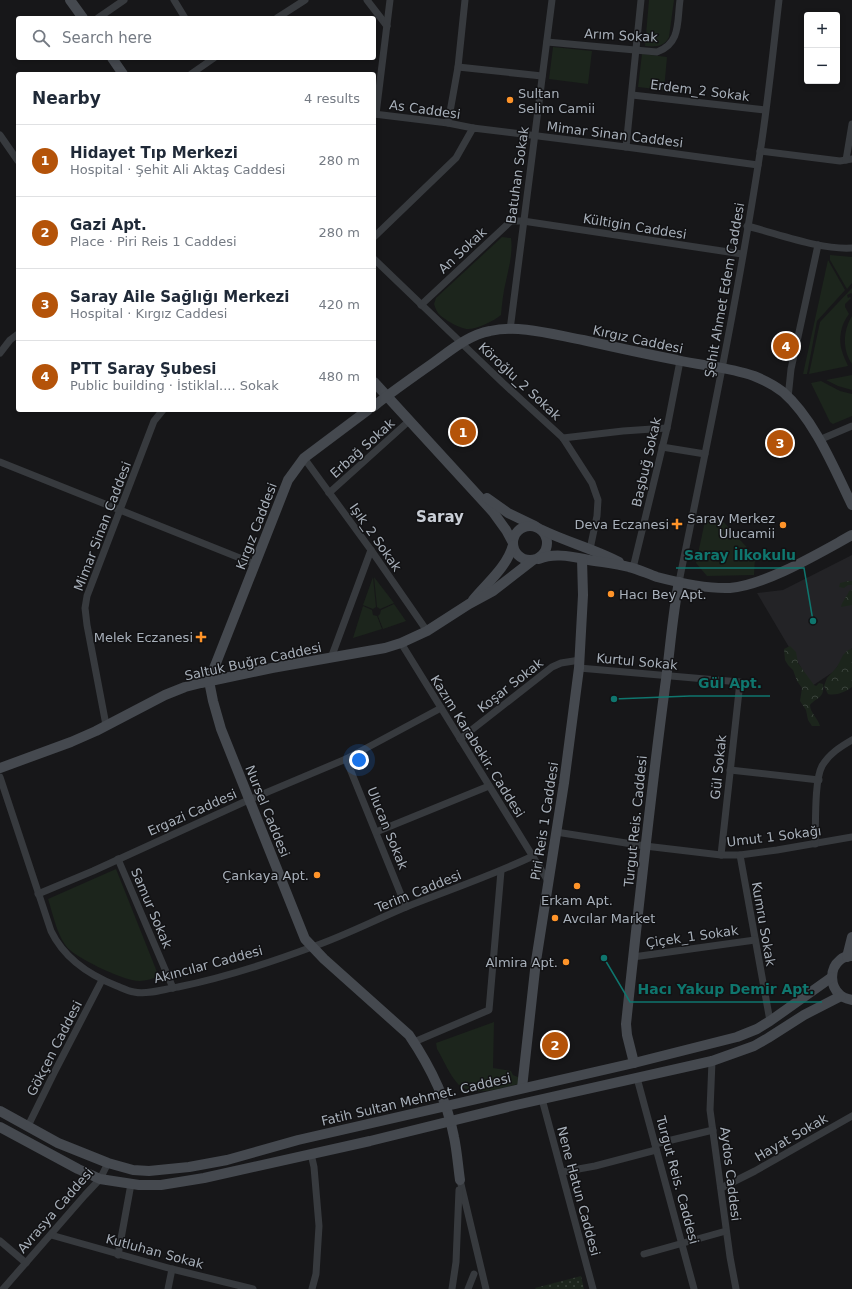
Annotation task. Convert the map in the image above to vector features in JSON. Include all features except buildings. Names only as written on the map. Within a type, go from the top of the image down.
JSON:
[{"type":"street","points":[[70,0],[82,16]]},
{"type":"street","points":[[101,16],[124,0]]},
{"type":"street","points":[[174,0],[184,16]]},
{"type":"street","points":[[280,16],[305,0]]},
{"type":"street","points":[[367,0],[387,26]]},
{"type":"street","points":[[376,107],[390,0]]},
{"type":"street","points":[[448,123],[458,67],[465,0]]},
{"type":"street","name":"Batuhan Sokak","points":[[510,330],[552,0]]},
{"type":"street","points":[[626,147],[641,0]]},
{"type":"street","name":"Arım Sokak","points":[[547,42],[657,52],[668,47],[673,41],[676,33],[680,0]]},
{"type":"street","name":"Şehit Ahmet Edem Caddesi","points":[[679,582],[723,367],[758,165],[779,0]]},
{"type":"street","points":[[113,60],[122,72]]},
{"type":"street","points":[[194,72],[210,60]]},
{"type":"street","points":[[458,67],[542,76]]},
{"type":"street","name":"Erdem_2 Sokak","points":[[632,95],[765,110]]},
{"type":"street","name":"As Caddesi","points":[[376,114],[448,123],[473,128]]},
{"type":"street","points":[[760,151],[823,160],[849,159],[852,124]]},
{"type":"street","points":[[376,235],[456,158],[473,128]]},
{"type":"street","name":"Mimar Sinan Caddesi","points":[[473,128],[758,165]]},
{"type":"street","points":[[0,135],[16,158]]},
{"type":"street","name":"An Sokak","points":[[421,305],[511,221],[523,221]]},
{"type":"street","name":"Kültigin Caddesi","points":[[523,221],[742,254]]},
{"type":"street","points":[[747,226],[818,245],[835,248],[852,248]]},
{"type":"street","points":[[788,398],[792,369],[818,245]]},
{"type":"street","name":"Köroğlu_2 Sokak","points":[[376,261],[503,383],[563,438],[592,483],[598,500],[597,516],[590,548]]},
{"type":"street","name":"Kırgız Caddesi","points":[[376,404],[462,343],[479,334],[490,331],[524,330],[554,334],[680,361],[723,367],[763,380],[782,392],[788,398],[802,414],[819,440],[852,505]]},
{"type":"street","points":[[0,353],[10,340],[16,336]]},
{"type":"street","name":"Başbuğ Sokak","points":[[630,567],[667,428],[680,361]]},
{"type":"street","points":[[376,384],[493,512],[506,530],[518,555],[528,560],[536,560],[547,556],[582,559],[630,567],[679,582],[728,588],[751,584],[796,564],[852,535]]},
{"type":"street","name":"Mimar Sinan Caddesi","points":[[106,725],[87,625],[85,608],[87,596],[154,421],[161,412]]},
{"type":"street","name":"Kırgız Caddesi","points":[[209,681],[288,480],[304,458],[365,412]]},
{"type":"street","name":"Erbağ Sokak","points":[[330,493],[410,420]]},
{"type":"street","points":[[819,440],[852,426]]},
{"type":"street","points":[[563,438],[623,431],[667,428]]},
{"type":"street","points":[[662,447],[705,454]]},
{"type":"street","name":"Işık_2 Sokak","points":[[304,458],[371,550],[426,631]]},
{"type":"street","points":[[0,462],[254,564]]},
{"type":"street","points":[[461,476],[494,504],[522,521],[552,535],[602,553],[630,567]]},
{"type":"street","points":[[513,544],[516,534],[519,531],[527,526],[538,528],[546,536],[548,545],[543,555],[536,560]]},
{"type":"street","name":"Saltuk Buğra Caddesi","points":[[469,604],[505,563],[511,552],[513,544]]},
{"type":"street","points":[[331,658],[371,550]]},
{"type":"street","name":"Piri Reis 1 Caddesi","points":[[522,1088],[536,961],[580,664],[583,595],[582,559]]},
{"type":"street","name":"Saltuk Buğra Caddesi","points":[[0,768],[70,742],[165,695],[185,688],[209,681],[385,648],[401,643],[426,631],[493,591],[536,560]]},
{"type":"street","name":"Turgut Reis. Caddesi","points":[[634,1063],[626,1035],[626,1024],[652,783],[667,675],[673,610],[679,582]]},
{"type":"street","name":"Kazım Karabekir. Caddesi","points":[[401,643],[548,881]]},
{"type":"street","name":"Koşar Sokak","points":[[460,739],[552,667],[561,663],[580,664]]},
{"type":"street","name":"Kurtul Sokak","points":[[580,664],[667,675],[740,682]]},
{"type":"street","name":"Nursel Caddesi","points":[[209,681],[221,729],[305,939],[312,947]]},
{"type":"street","name":"Gül Sokak","points":[[721,855],[740,682]]},
{"type":"street","name":"Ergazi Caddesi","points":[[38,894],[346,759],[441,708]]},
{"type":"street","points":[[815,844],[816,808],[822,767],[832,752],[852,740]]},
{"type":"street","name":"Ulucan Sokak","points":[[346,759],[406,907]]},
{"type":"street","points":[[730,770],[819,780]]},
{"type":"street","name":"Akıncılar Caddesi","points":[[0,777],[38,894],[56,942],[67,955],[82,968],[102,980],[134,992],[148,993],[226,975],[312,947]]},
{"type":"street","points":[[376,832],[489,786]]},
{"type":"street","name":"Umut 1 Sokağı","points":[[556,832],[645,846],[721,855],[740,854],[815,844],[852,837]]},
{"type":"street","name":"Kumru Sokak","points":[[740,854],[770,1021]]},
{"type":"street","name":"Terim Caddesi","points":[[312,947],[406,907],[501,871],[532,856]]},
{"type":"street","name":"Samur Sokak","points":[[118,859],[173,988]]},
{"type":"street","points":[[414,1042],[489,1010],[501,871]]},
{"type":"street","name":"Fatih Sultan Mehmet. Caddesi","points":[[0,1128],[100,1179],[132,1184],[161,1185],[204,1178],[311,1154],[448,1114],[522,1088],[634,1063],[737,1037],[757,1029],[770,1021],[832,977],[840,960],[849,956],[852,937]]},
{"type":"street","name":"Çiçek_1 Sokak","points":[[633,957],[755,940]]},
{"type":"street","points":[[312,947],[409,1035],[434,1078],[448,1114],[454,1136],[460,1180],[486,1289]]},
{"type":"street","points":[[832,977],[834,987],[841,996],[852,1000]]},
{"type":"street","name":"Gökçen Caddesi","points":[[28,1126],[102,980]]},
{"type":"street","name":"Fatih Sultan Mehmet. Caddesi","points":[[0,1111],[58,1143],[108,1163],[133,1170],[149,1171],[189,1167],[227,1160],[298,1140],[542,1099],[712,1061],[754,1046],[809,1012],[841,996]]},
{"type":"street","name":"Aydos Caddesi","points":[[712,1061],[710,1110],[732,1275],[736,1289]]},
{"type":"street","name":"Turgut Reis. Caddesi","points":[[637,1078],[694,1289]]},
{"type":"street","name":"Nene Hatun Caddesi","points":[[542,1099],[593,1289]]},
{"type":"street","name":"Hayat Sokak","points":[[720,1188],[755,1172],[852,1116]]},
{"type":"street","points":[[562,1172],[595,1166],[713,1130]]},
{"type":"street","points":[[311,1154],[314,1168],[319,1226],[316,1274],[312,1289]]},
{"type":"street","name":"Avrasya Caddesi","points":[[3,1289],[85,1194],[100,1179],[108,1163]]},
{"type":"street","points":[[452,1289],[456,1262],[460,1180]]},
{"type":"street","points":[[118,1255],[132,1184]]},
{"type":"street","points":[[644,1254],[726,1231]]},
{"type":"street","name":"Kutluhan Sokak","points":[[50,1235],[118,1255],[253,1289]]},
{"type":"street","points":[[0,1241],[26,1263]]},
{"type":"street","points":[[168,1289],[172,1269]]},
{"type":"street","points":[[468,1289],[474,1274]]},
{"type":"shaded area","points":[[852,555],[852,648],[833,672],[812,686],[757,593],[783,590]]},
{"type":"green space","points":[[649,0],[674,0],[669,37],[662,45],[645,46]]},
{"type":"green space","points":[[553,47],[592,51],[588,84],[549,79]]},
{"type":"green space","points":[[642,54],[667,57],[664,90],[638,87]]},
{"type":"green space","points":[[502,237],[511,238],[511,249],[501,315],[494,320],[476,328],[465,329],[456,326],[438,313],[434,304],[436,298]]},
{"type":"green space","points":[[830,255],[852,257],[852,283],[847,289],[830,260]]},
{"type":"green space","points":[[828,260],[845,290],[817,321],[807,374],[803,374]]},
{"type":"green space","points":[[852,288],[852,294],[847,295],[848,298],[851,298],[845,304],[849,314],[842,327],[840,337],[842,353],[848,366],[809,374],[820,322]]},
{"type":"green space","points":[[852,316],[852,364],[845,346],[845,334]]},
{"type":"green space","points":[[852,375],[852,390],[838,386],[826,380]]},
{"type":"green space","points":[[821,381],[840,391],[852,394],[852,416],[833,424],[830,422],[811,383]]},
{"type":"green space","points":[[717,515],[753,554],[755,558],[754,575],[707,576],[696,563],[705,521]]},
{"type":"green space","points":[[373,577],[376,607],[373,609],[363,605]]},
{"type":"green space","points":[[374,577],[394,603],[380,609],[377,607]]},
{"type":"green space","points":[[852,581],[852,585],[848,585],[844,588],[839,587],[840,583]]},
{"type":"green space","points":[[852,590],[852,605],[841,607],[849,591]]},
{"type":"green space","points":[[394,604],[406,621],[383,629],[378,616],[381,610]]},
{"type":"green space","points":[[363,606],[372,610],[373,615],[377,616],[382,629],[353,638]]},
{"type":"green space","points":[[790,646],[796,652],[798,663],[814,685],[816,686],[819,683],[823,684],[822,695],[810,705],[811,711],[818,720],[820,726],[812,726],[808,720],[806,710],[800,701],[802,688],[797,681],[793,670],[785,660],[784,649]]},
{"type":"green space","points":[[852,649],[852,687],[840,693],[828,694],[824,686],[827,678],[837,667],[843,655],[848,650]]},
{"type":"green space","points":[[116,869],[159,977],[142,981],[133,980],[104,970],[70,950],[62,940],[59,933],[48,899]]},
{"type":"green space","points":[[494,1022],[493,1068],[511,1071],[513,1075],[520,1078],[518,1084],[487,1091],[464,1088],[452,1077],[437,1049],[436,1043]]},
{"type":"green space","points":[[581,1276],[584,1289],[535,1288]]},
{"type":"place","name":"Sultan Selim Camii","points":[[510,100]]},
{"type":"place","name":"PTT Saray Şubesi","points":[[786,346]]},
{"type":"place","name":"Hidayet Tıp Merkezi","points":[[463,432]]},
{"type":"place","name":"Saray Aile Sağlığı Merkezi","points":[[780,443]]},
{"type":"place","name":"Deva Eczanesi","points":[[677,524]]},
{"type":"place","name":"Saray Merkez Ulucamii","points":[[783,525]]},
{"type":"place","name":"Hacı Bey Apt.","points":[[611,594]]},
{"type":"place","name":"Saray İlkokulu","points":[[813,621]]},
{"type":"place","name":"Melek Eczanesi","points":[[201,637]]},
{"type":"place","name":"Gül Apt.","points":[[614,699]]},
{"type":"place","name":"Çankaya Apt.","points":[[317,875]]},
{"type":"place","name":"Erkam Apt.","points":[[577,886]]},
{"type":"place","name":"Avcılar Market","points":[[555,918]]},
{"type":"place","name":"Hacı Yakup Demir Apt.","points":[[604,958]]},
{"type":"place","name":"Almira Apt.","points":[[566,962]]},
{"type":"place","name":"Gazi Apt.","points":[[555,1045]]},
{"type":"district","name":"Saray","points":[[440,517]]}]
